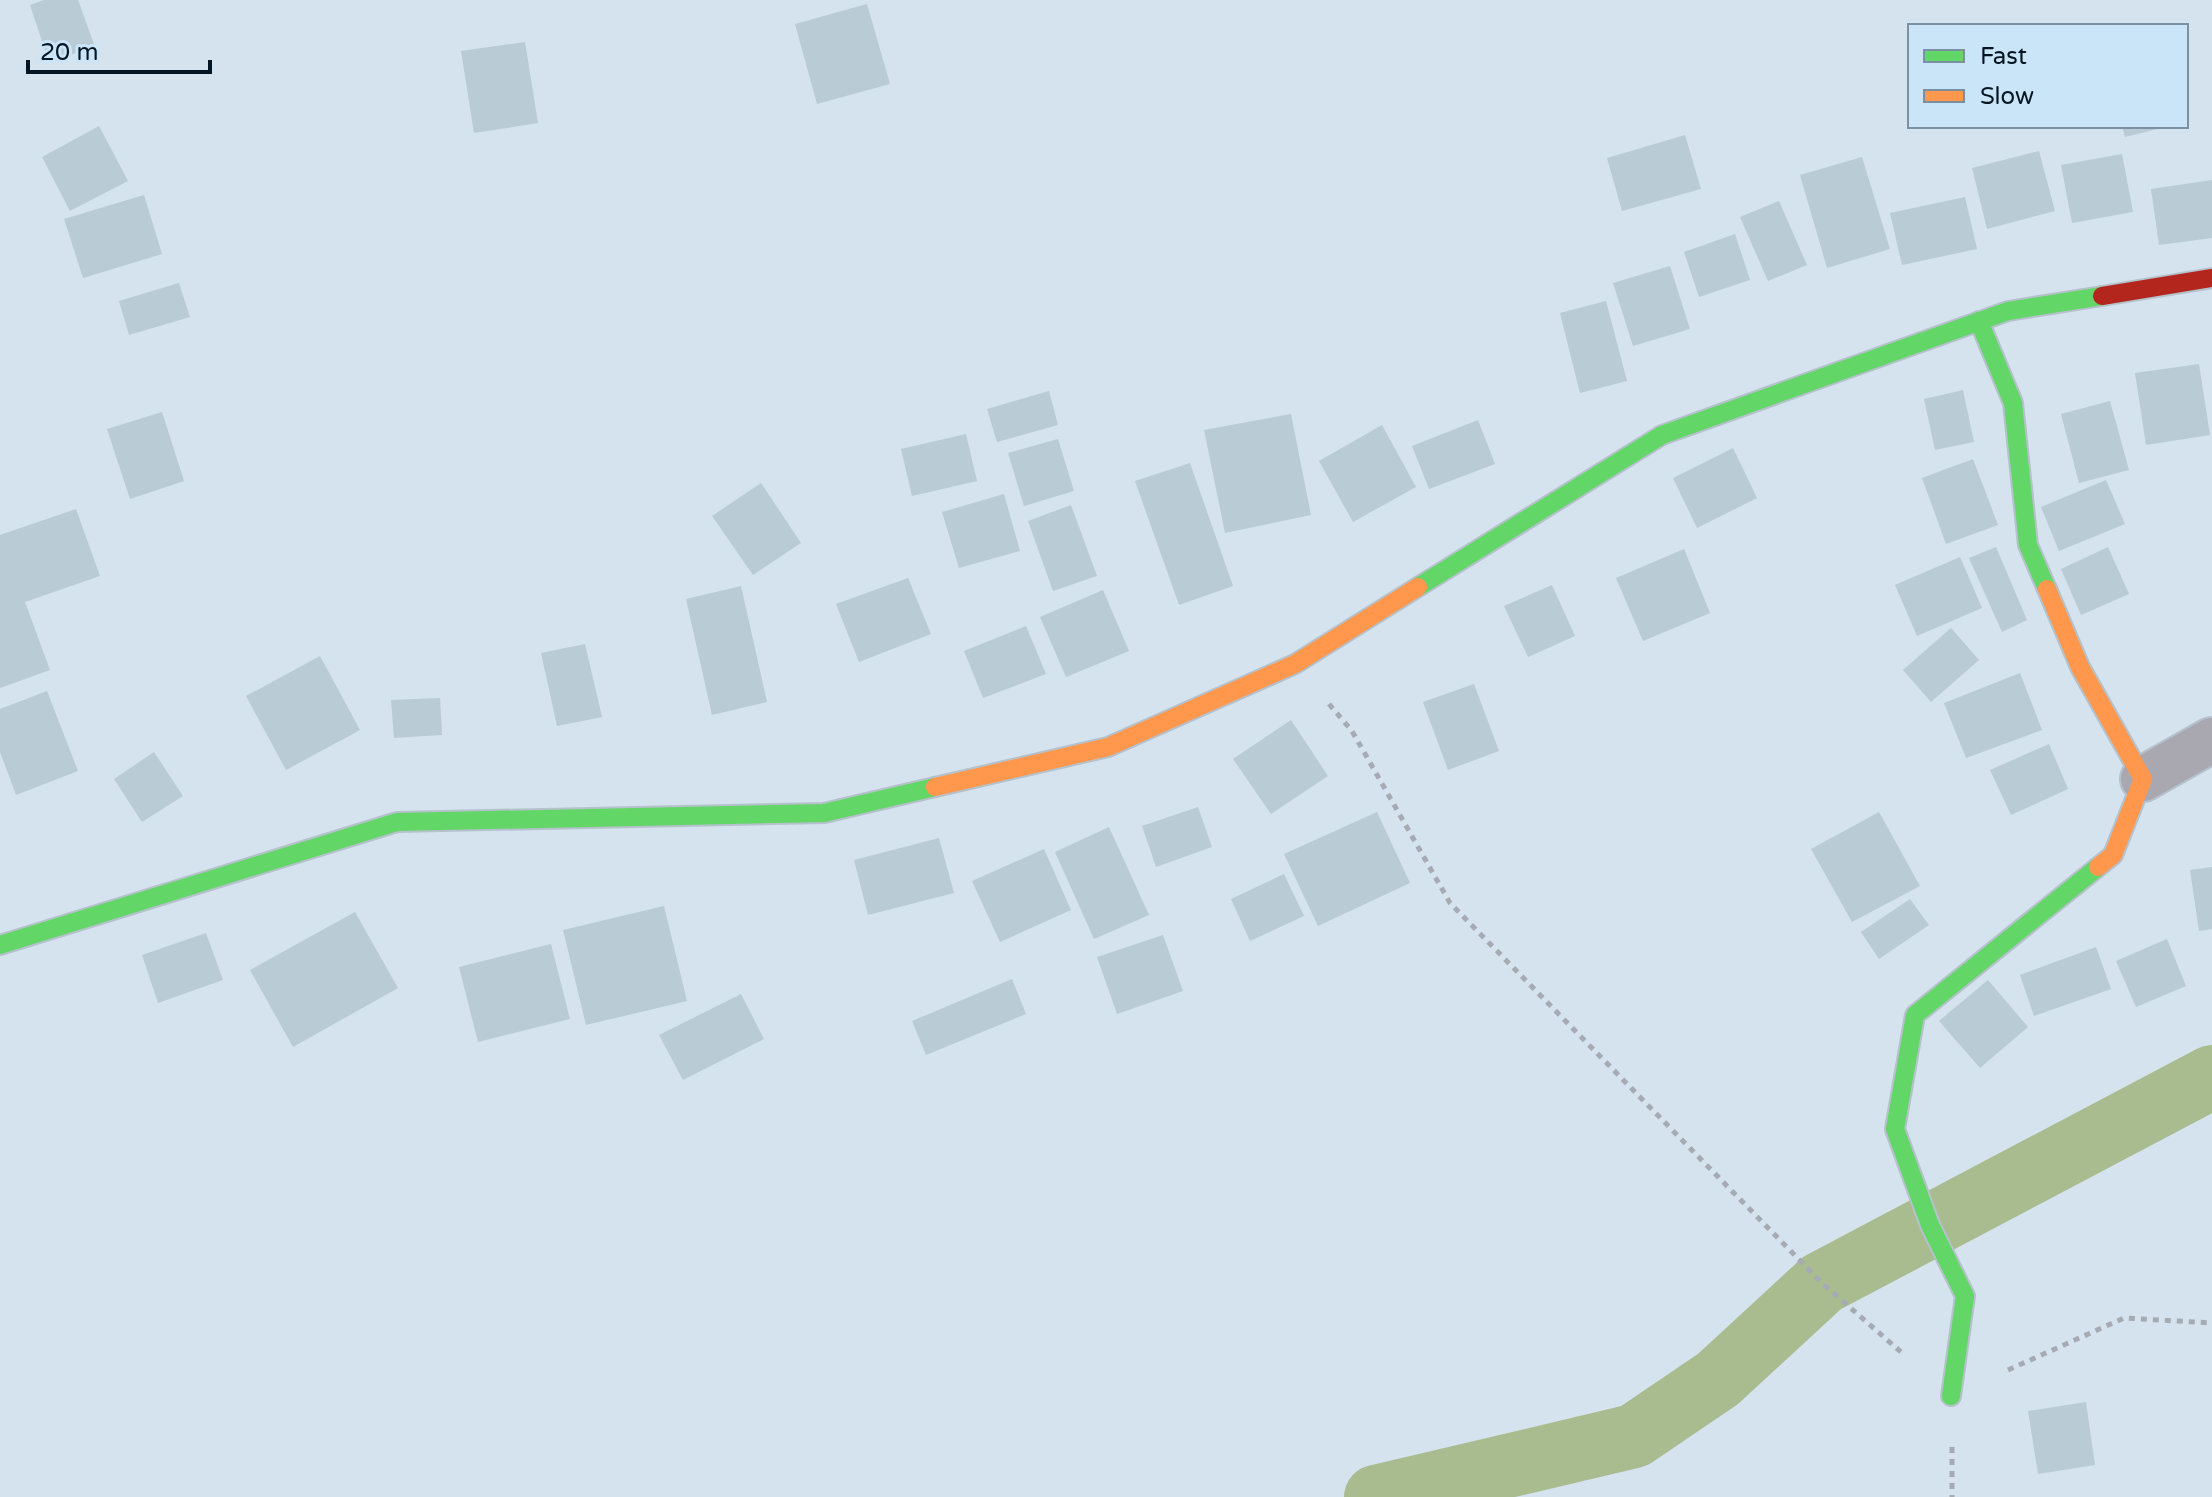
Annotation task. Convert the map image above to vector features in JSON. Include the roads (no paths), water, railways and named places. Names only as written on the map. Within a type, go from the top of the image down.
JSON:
[{"type":"street","points":[[0,945],[397,822],[824,813],[1108,747],[1295,664],[1662,435],[2008,311],[2212,278]]},
{"type":"street","points":[[1979,321],[2013,403],[2028,545],[2080,667],[2143,779]]},
{"type":"street","points":[[1951,1396],[1965,1296],[1930,1225],[1895,1129],[1915,1015],[2113,855],[2143,779],[2212,740]]},
{"type":"waterway","points":[[1376,1497],[1634,1436],[1718,1379],[1822,1283],[2212,1077]]}]
